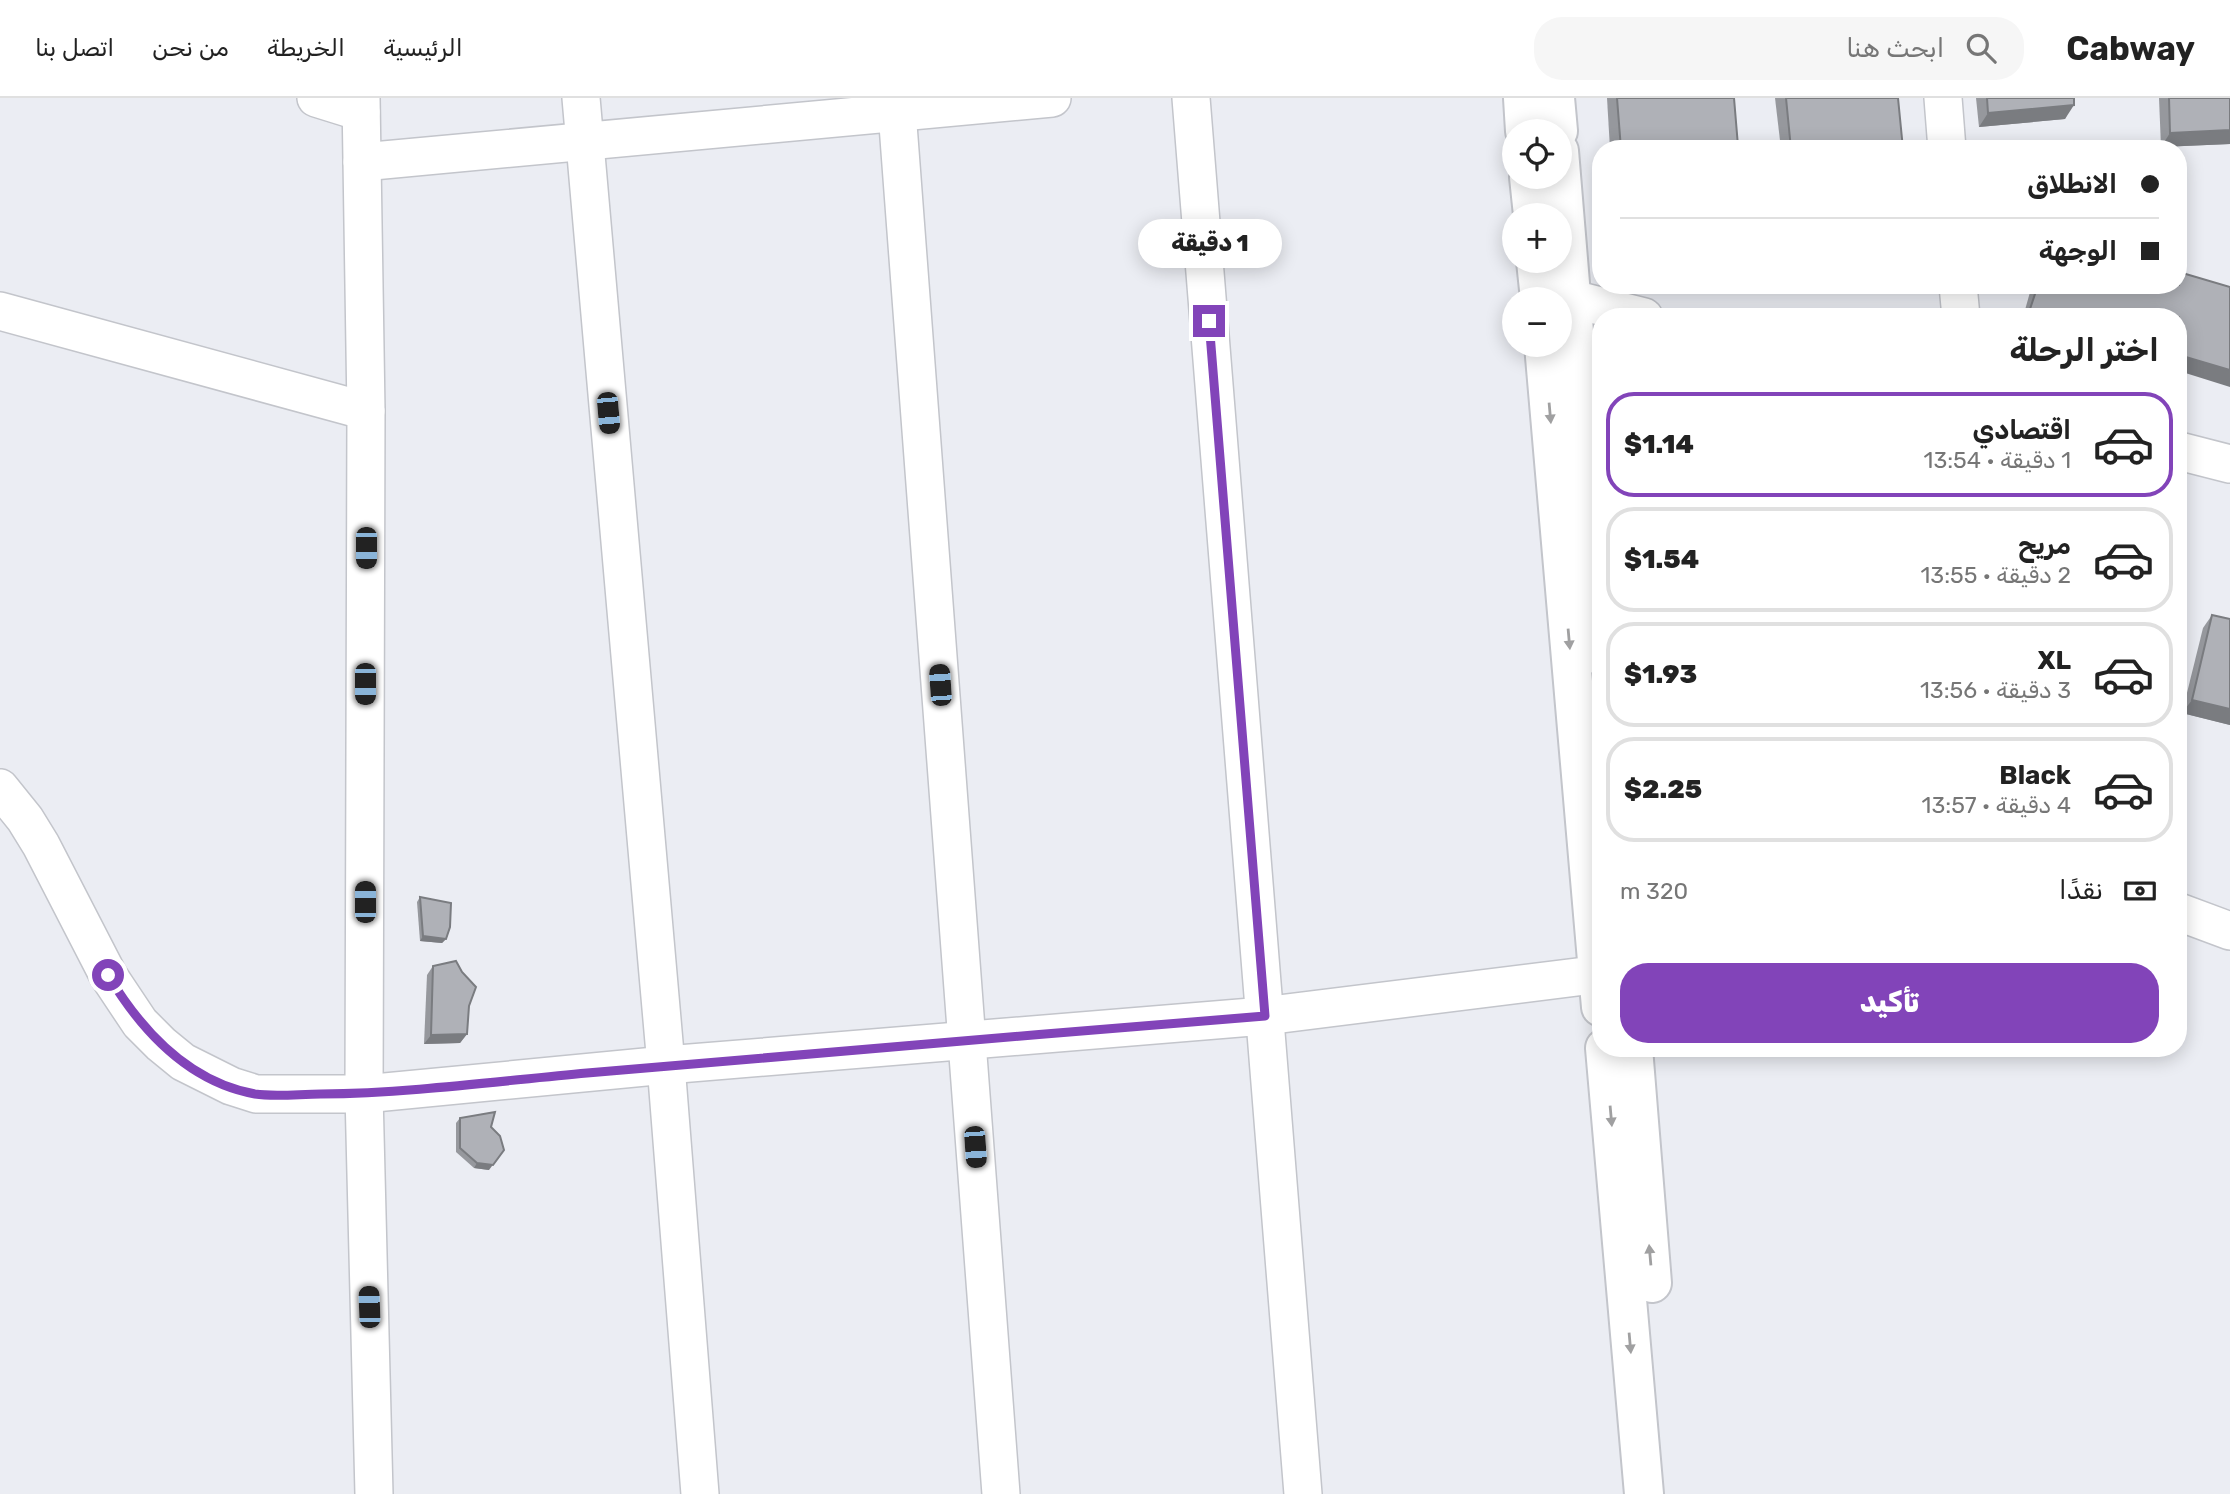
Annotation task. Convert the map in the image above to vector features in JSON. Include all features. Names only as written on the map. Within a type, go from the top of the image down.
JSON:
[{"type":"street","points":[[316,98],[361,105],[366,411],[364,1094],[374,1494]]},
{"type":"street","points":[[581,98],[666,1065],[700,1494]]},
{"type":"street","points":[[362,162],[584,141],[897,105],[1052,98]]},
{"type":"street","points":[[1191,98],[1303,1494]]},
{"type":"street","points":[[1523,98],[1524,119]]},
{"type":"street","points":[[1555,98],[1557,119]]},
{"type":"street","points":[[1943,98],[1946,140]]},
{"type":"street","points":[[897,105],[1002,1494]]},
{"type":"street","points":[[1553,287],[1557,189]]},
{"type":"street","points":[[1572,303],[1598,308]]},
{"type":"street","points":[[0,312],[366,411]]},
{"type":"street","points":[[1545,357],[1592,894]]},
{"type":"street","points":[[1561,357],[1592,589]]},
{"type":"street","points":[[2187,453],[2230,464]]},
{"type":"street","points":[[0,788],[25,819],[41,845],[123,1000],[140,1023],[183,1062],[206,1076],[256,1094],[364,1094],[666,1065],[1265,1016],[1592,986]]},
{"type":"street","points":[[2187,915],[2230,931]]},
{"type":"street","points":[[1606,1057],[1643,1494]]},
{"type":"street","points":[[1634,1057],[1669,1494]]},
{"type":"building","points":[[1617,98],[1734,98],[1738,140],[1620,140]]},
{"type":"building","points":[[1786,98],[1898,98],[1902,140],[1790,140]]},
{"type":"building","points":[[1987,98],[2074,98],[2074,105],[1988,113]]},
{"type":"building","points":[[2169,98],[2230,98],[2230,130],[2170,133]]},
{"type":"building","points":[[2187,274],[2230,287],[2230,370],[2187,357],[2187,308],[2030,308],[2035,294],[2187,294]]},
{"type":"building","points":[[2212,615],[2230,619],[2230,709],[2192,700]]},
{"type":"building","points":[[420,897],[451,903],[450,927],[446,939],[423,936]]},
{"type":"building","points":[[456,961],[476,987],[469,1006],[467,1034],[431,1035],[433,966]]},
{"type":"building","points":[[495,1112],[491,1127],[500,1136],[504,1150],[493,1165],[477,1163],[460,1148],[460,1118]]},
{"type":"route","points":[[108,975],[140,1023],[183,1062],[206,1076],[256,1094],[364,1094],[666,1065],[1265,1016],[1209,321]]}]
